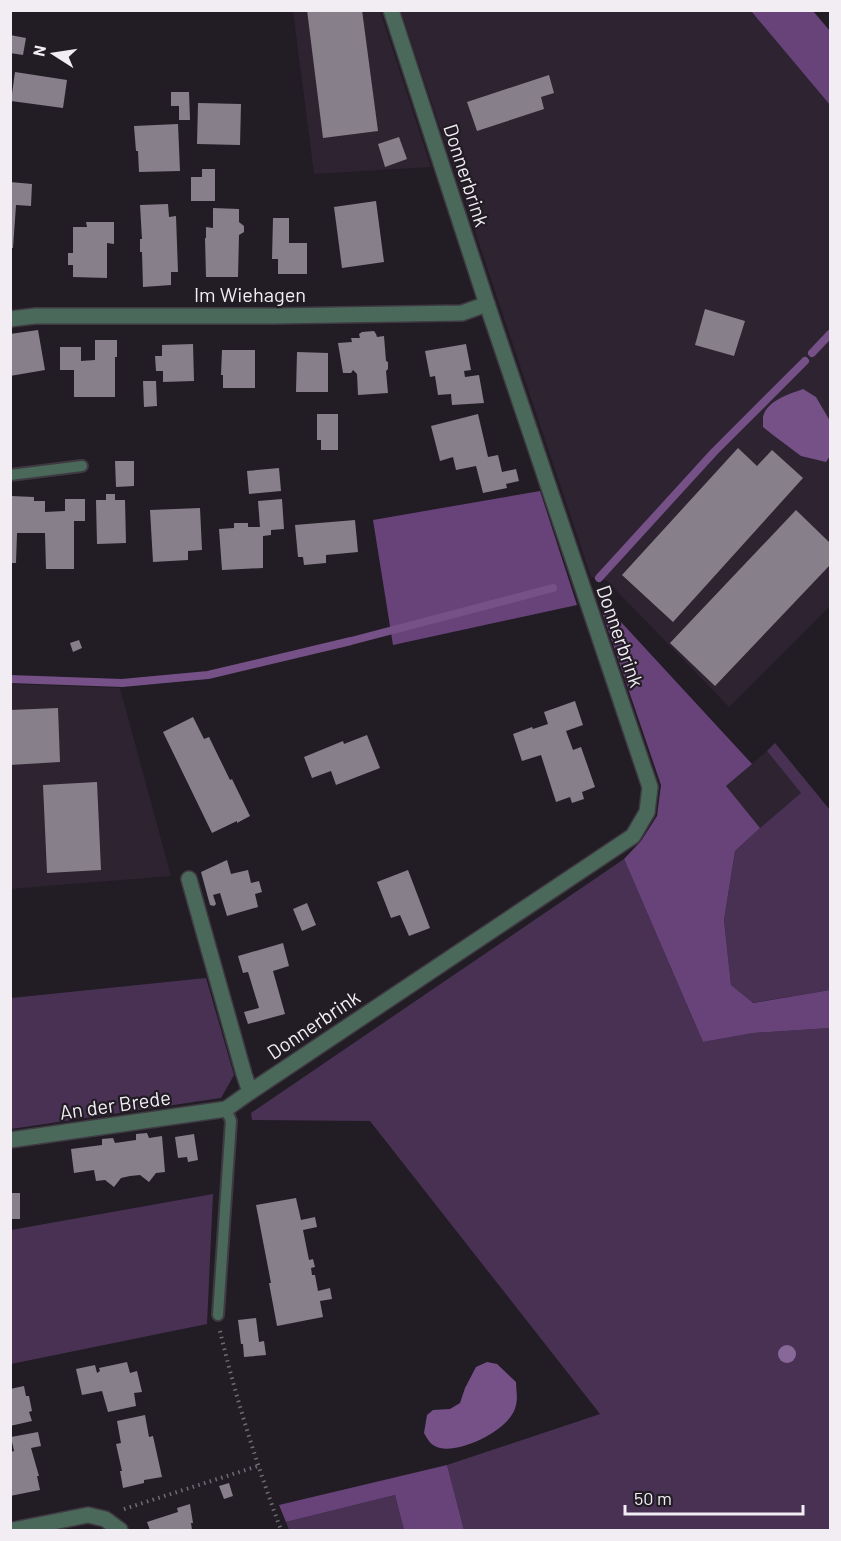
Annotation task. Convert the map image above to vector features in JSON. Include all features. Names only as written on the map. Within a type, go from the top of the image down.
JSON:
[{"type":"street","name":"Donnerbrink","points":[[226,1109],[633,836],[647,812],[650,787],[487,304],[391,10]]},
{"type":"street","name":"Im Wiehagen","points":[[10,319],[35,316],[462,313],[487,304]]},
{"type":"street","name":"Donnerbrink","points":[[189,879],[250,1092]]},
{"type":"street","name":"An der Brede","points":[[10,1140],[226,1109]]},
{"type":"street","points":[[13,1530],[88,1515],[105,1519],[120,1530]]},
{"type":"lane","points":[[10,475],[82,466]]},
{"type":"lane","points":[[218,1315],[231,1120],[226,1109]]},
{"type":"path","points":[[218,1315],[232,1381],[258,1466],[281,1530]]},
{"type":"path","points":[[105,1519],[122,1510],[258,1466]]},
{"type":"shaded area","points":[[293,11],[380,11],[431,167],[314,174]]},
{"type":"shaded area","points":[[401,11],[751,11],[830,105],[830,606],[729,707],[607,581],[591,577]]},
{"type":"shaded area","points":[[751,11],[813,11],[830,31],[830,105]]},
{"type":"shaded area","points":[[803,389],[816,397],[830,421],[830,456],[826,462],[801,456],[763,427],[763,417],[769,406],[780,398]]},
{"type":"shaded area","points":[[540,491],[577,605],[393,645],[373,520]]},
{"type":"shaded area","points":[[609,609],[752,764],[726,786],[760,828],[735,851],[724,920],[731,985],[753,1003],[830,990],[830,1028],[753,1033],[703,1042],[624,859],[641,841],[657,816],[661,785],[602,612]]},
{"type":"shaded area","points":[[11,684],[120,688],[171,876],[11,889]]},
{"type":"shaded area","points":[[775,743],[830,810],[830,990],[752,1003],[731,985],[724,920],[735,851],[801,793],[767,751]]},
{"type":"shaded area","points":[[767,751],[802,793],[760,828],[726,786]]},
{"type":"shaded area","points":[[624,859],[703,1042],[753,1033],[830,1028],[830,1530],[464,1530],[447,1465],[600,1414],[370,1121],[252,1120],[251,1113]]},
{"type":"shaded area","points":[[206,978],[234,1075],[221,1098],[11,1129],[11,998]]},
{"type":"shaded area","points":[[213,1194],[207,1324],[11,1364],[11,1230]]},
{"type":"shaded area","points":[[487,1362],[497,1364],[516,1382],[517,1402],[512,1414],[506,1423],[473,1443],[449,1449],[434,1446],[424,1433],[427,1415],[433,1410],[450,1409],[460,1403],[476,1367]]},
{"type":"shaded area","points":[[447,1465],[464,1530],[404,1530],[395,1495],[286,1522],[279,1505]]},
{"type":"shaded area","points":[[395,1495],[404,1530],[289,1530],[286,1522]]},
{"type":"building","points":[[307,10],[362,10],[378,131],[323,138]]},
{"type":"building","points":[[10,35],[26,38],[23,55],[10,53]]},
{"type":"building","points":[[15,72],[67,80],[63,108],[11,101]]},
{"type":"building","points":[[549,75],[554,93],[541,97],[544,109],[477,131],[467,102]]},
{"type":"building","points":[[171,92],[189,92],[190,120],[179,120],[179,106],[171,106]]},
{"type":"building","points":[[198,103],[241,104],[240,145],[197,144]]},
{"type":"building","points":[[178,124],[180,171],[139,172],[134,126]]},
{"type":"building","points":[[399,137],[407,159],[385,167],[378,144]]},
{"type":"building","points":[[202,169],[215,169],[215,201],[191,201],[191,177],[202,177]]},
{"type":"building","points":[[10,182],[32,184],[31,206],[16,205],[13,248],[10,248]]},
{"type":"building","points":[[376,201],[384,262],[342,268],[334,207]]},
{"type":"building","points":[[168,204],[169,217],[176,216],[178,272],[171,272],[171,285],[143,287],[140,205]]},
{"type":"building","points":[[213,208],[239,209],[239,222],[244,226],[244,232],[239,235],[238,277],[206,277],[206,227],[213,228]]},
{"type":"building","points":[[273,218],[289,218],[289,243],[307,243],[307,274],[278,274],[278,259],[272,259]]},
{"type":"building","points":[[86,222],[114,222],[114,244],[107,243],[107,278],[73,277],[73,265],[68,265],[68,253],[73,253],[73,227],[87,227]]},
{"type":"building","points":[[705,309],[745,321],[734,356],[695,345]]},
{"type":"building","points":[[38,330],[45,370],[10,376],[10,334]]},
{"type":"building","points":[[374,331],[377,337],[384,336],[386,361],[388,362],[386,371],[388,393],[358,395],[357,374],[353,370],[351,373],[343,373],[338,343],[352,342],[351,338],[360,338],[359,334],[362,332]]},
{"type":"building","points":[[95,340],[117,340],[115,397],[74,397],[74,370],[60,370],[60,347],[81,347],[81,361],[95,360]]},
{"type":"building","points":[[193,344],[194,381],[163,382],[163,371],[156,371],[155,356],[162,356],[162,345]]},
{"type":"building","points":[[466,344],[471,370],[464,371],[465,377],[479,375],[484,403],[452,405],[451,394],[438,395],[435,376],[430,377],[425,351]]},
{"type":"building","points":[[222,350],[255,350],[255,388],[223,388]]},
{"type":"building","points":[[297,352],[328,353],[328,392],[296,392]]},
{"type":"building","points":[[143,381],[156,381],[157,406],[144,407]]},
{"type":"building","points":[[317,414],[338,414],[338,450],[321,450],[321,440],[317,440]]},
{"type":"building","points":[[478,414],[488,457],[498,455],[502,472],[516,469],[519,481],[506,484],[507,488],[483,493],[476,466],[456,470],[453,457],[440,461],[431,426]]},
{"type":"building","points":[[738,448],[757,466],[772,450],[803,478],[673,622],[622,575]]},
{"type":"building","points":[[115,461],[134,461],[134,486],[116,487]]},
{"type":"building","points":[[279,468],[281,491],[249,494],[247,471]]},
{"type":"building","points":[[106,494],[115,494],[115,500],[125,500],[126,543],[97,544],[96,500],[106,500]]},
{"type":"building","points":[[11,496],[34,497],[34,501],[45,501],[45,512],[65,511],[65,499],[85,499],[85,521],[74,521],[74,569],[46,569],[45,533],[17,533],[16,563],[10,563]]},
{"type":"building","points":[[282,499],[284,529],[271,530],[271,535],[263,536],[263,568],[222,570],[219,529],[234,528],[234,523],[248,523],[248,527],[260,527],[258,501]]},
{"type":"building","points":[[200,508],[202,550],[188,551],[188,560],[153,562],[150,510]]},
{"type":"building","points":[[796,510],[830,543],[830,565],[715,686],[670,643]]},
{"type":"building","points":[[355,520],[358,552],[326,555],[326,563],[304,565],[303,557],[298,557],[295,525]]},
{"type":"building","points":[[79,640],[82,648],[73,652],[70,643]]},
{"type":"building","points":[[575,701],[583,725],[566,731],[573,750],[581,747],[595,787],[582,792],[584,799],[572,803],[570,797],[556,802],[541,755],[522,761],[513,734],[548,724],[544,712]]},
{"type":"building","points":[[58,708],[60,762],[10,765],[10,710]]},
{"type":"building","points":[[193,717],[204,739],[209,737],[250,816],[212,833],[163,732]]},
{"type":"building","points":[[367,735],[380,768],[336,785],[331,771],[312,778],[304,757],[343,741],[344,744]]},
{"type":"building","points":[[97,782],[101,870],[47,873],[43,785]]},
{"type":"building","points":[[227,860],[231,874],[248,870],[251,883],[259,881],[262,892],[255,894],[258,907],[227,916],[220,893],[213,895],[216,904],[210,905],[201,872]]},
{"type":"building","points":[[408,870],[430,928],[409,936],[400,915],[391,918],[377,882]]},
{"type":"building","points":[[307,903],[316,925],[302,931],[293,909]]},
{"type":"building","points":[[283,943],[289,966],[273,971],[285,1014],[248,1024],[244,1012],[259,1008],[248,972],[243,973],[238,956]]},
{"type":"building","points":[[147,1133],[149,1138],[162,1136],[165,1172],[156,1173],[149,1182],[140,1175],[130,1176],[121,1178],[114,1187],[105,1180],[96,1181],[94,1170],[74,1173],[71,1149],[102,1145],[102,1139],[113,1138],[115,1143],[136,1140],[136,1134]]},
{"type":"building","points":[[194,1134],[198,1160],[188,1162],[187,1157],[178,1158],[175,1137]]},
{"type":"building","points":[[10,1193],[20,1193],[20,1219],[10,1219]]},
{"type":"building","points":[[296,1198],[301,1220],[315,1217],[317,1227],[303,1230],[309,1260],[313,1259],[315,1267],[311,1268],[312,1275],[315,1275],[318,1291],[330,1288],[332,1299],[320,1301],[323,1317],[277,1326],[256,1205]]},
{"type":"building","points":[[256,1318],[259,1342],[264,1341],[266,1355],[244,1357],[238,1320]]},
{"type":"building","points":[[127,1362],[130,1373],[137,1371],[142,1392],[134,1393],[136,1406],[108,1412],[102,1391],[82,1395],[76,1369],[95,1365],[97,1373],[100,1371],[99,1368]]},
{"type":"building","points":[[24,1386],[26,1396],[29,1396],[32,1411],[29,1412],[32,1421],[10,1426],[10,1389]]},
{"type":"building","points":[[145,1415],[149,1437],[153,1436],[162,1477],[144,1480],[144,1483],[123,1488],[116,1444],[121,1443],[117,1421]]},
{"type":"building","points":[[38,1432],[41,1446],[31,1448],[39,1476],[37,1476],[40,1490],[10,1496],[10,1452],[14,1451],[11,1437]]},
{"type":"building","points":[[229,1483],[233,1496],[224,1499],[219,1486]]},
{"type":"building","points":[[190,1504],[192,1530],[150,1530],[147,1522],[178,1512],[177,1508]]},
{"type":"waterway","points":[[812,353],[830,334]]},
{"type":"waterway","points":[[599,578],[714,452],[805,361]]},
{"type":"waterway","points":[[10,679],[122,683],[208,675],[351,641],[553,588]]}]
